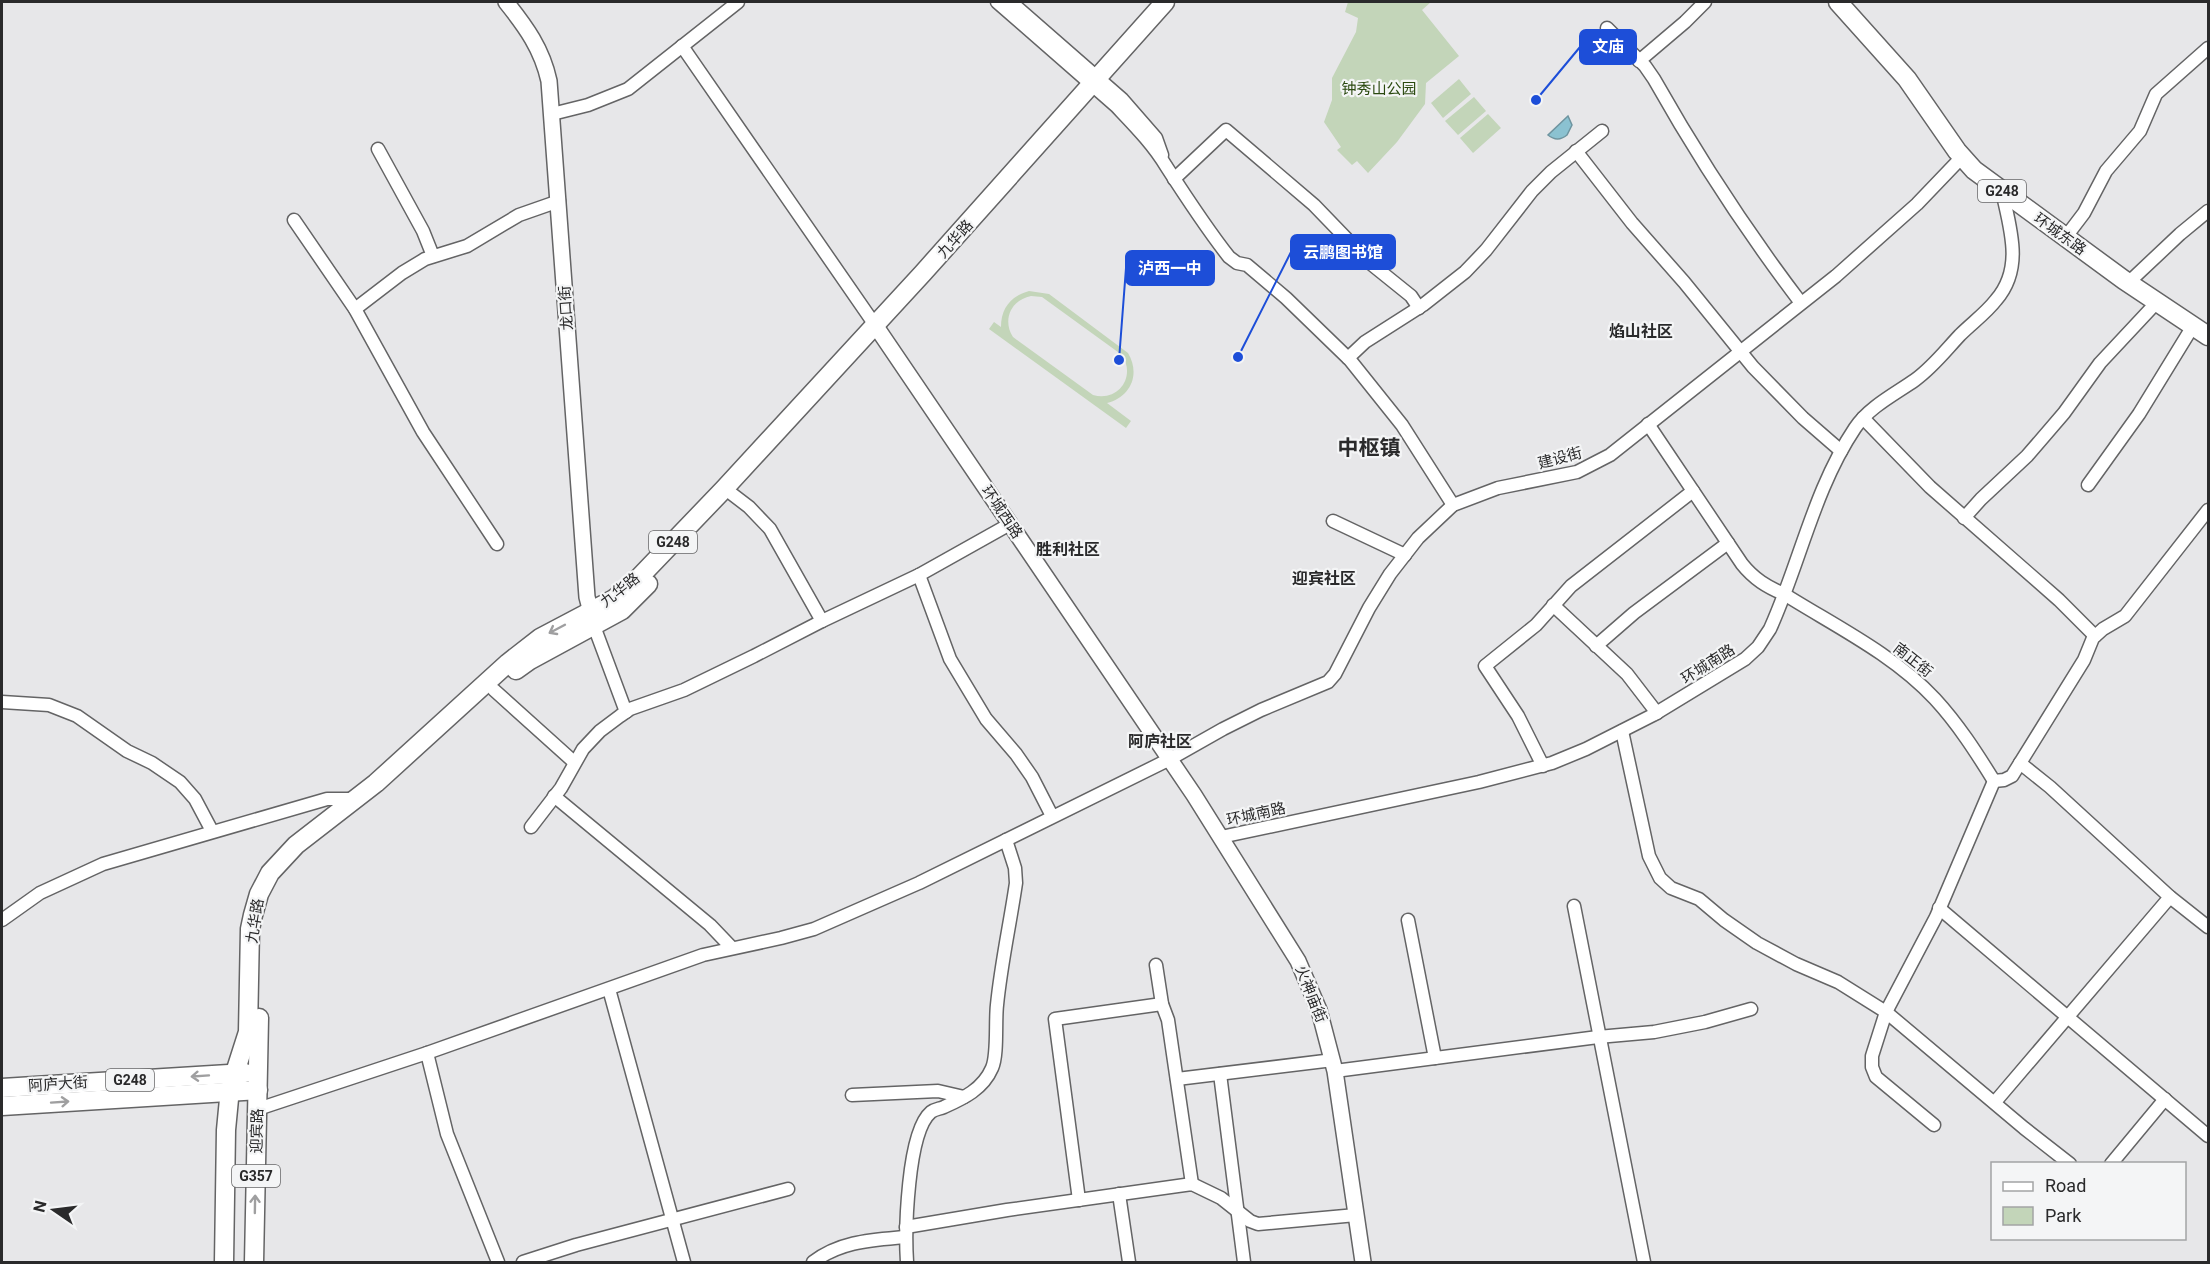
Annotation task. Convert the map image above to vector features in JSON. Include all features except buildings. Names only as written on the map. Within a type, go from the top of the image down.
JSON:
[{"type":"highway","name":"九华路","points":[[258,1081],[261,930],[268,898],[278,879],[303,853],[383,792],[515,671],[592,619],[630,587],[986,218],[1165,2]]},
{"type":"highway","name":"九华路","points":[[1097,84],[1178,2]]},
{"type":"highway","name":"环城东路","points":[[1838,2],[1907,79],[1962,157],[1974,170],[2128,283],[2201,331]]},
{"type":"highway","name":"九华路","points":[[235,1073],[248,1032],[250,929],[261,889],[277,863],[296,845],[357,799],[421,744],[508,663],[540,638],[622,610],[732,494],[878,330]]},
{"type":"highway","name":"阿庐大街","points":[[2,1088],[235,1073],[258,1081]]},
{"type":"highway","name":"迎宾路","points":[[224,1263],[226,1130],[230,1092],[235,1073]]},
{"type":"highway","name":"G248","points":[[2,1106],[230,1092],[258,1081]]},
{"type":"highway","name":"迎宾路","points":[[254,1263],[258,1081]]},
{"type":"main road","name":"龙口街","points":[[506,2],[532,35],[543,57],[549,81],[587,597],[592,619]]},
{"type":"main road","name":"环城西路","points":[[878,330],[1170,759]]},
{"type":"main road","name":"火神庙街","points":[[1170,759],[1298,961],[1319,1010],[1334,1065],[1363,1263]]},
{"type":"street","points":[[552,114],[588,105],[628,89],[738,2]]},
{"type":"street","points":[[997,2],[1097,84]]},
{"type":"street","points":[[1011,2],[1097,84],[1132,123],[1165,164],[1229,257],[1237,263],[1247,265],[1302,313],[1348,358],[1402,425],[1453,505]]},
{"type":"street","points":[[1639,61],[1705,2]]},
{"type":"street","points":[[1607,28],[1654,79],[1687,138],[1741,221],[1801,303]]},
{"type":"street","points":[[681,46],[878,330]]},
{"type":"street","points":[[2065,238],[2084,213],[2106,171],[2140,131],[2156,94],[2208,48]]},
{"type":"street","points":[[1174,179],[1226,130],[1314,205],[1370,263],[1411,296],[1419,308]]},
{"type":"street","points":[[1348,358],[1365,342],[1446,288],[1476,261],[1532,191],[1551,172],[1602,131]]},
{"type":"street","points":[[378,149],[423,231],[433,256]]},
{"type":"street","points":[[1576,151],[1632,223],[1677,274],[1739,351],[1784,400],[1841,451]]},
{"type":"street","name":"建设街","points":[[258,1109],[427,1053],[703,955],[781,938],[831,922],[919,883],[1170,759],[1261,710],[1328,682],[1335,674],[1369,608],[1405,555],[1434,522],[1453,505],[1497,488],[1565,476],[1589,467],[1610,455],[1836,276],[1917,204],[1962,157]]},
{"type":"street","name":"环城南路","points":[[1221,837],[1479,782],[1543,766],[1569,756],[1657,713],[1752,653],[1770,629],[1827,480],[1841,451],[1863,418],[1930,369],[2004,289],[2012,267],[2013,248],[2002,191]]},
{"type":"street","points":[[355,309],[402,273],[433,256],[467,246],[519,215],[559,201]]},
{"type":"street","points":[[2128,283],[2208,211]]},
{"type":"street","points":[[294,220],[355,309],[423,432],[496,543]]},
{"type":"street","points":[[1964,518],[2027,456],[2064,413],[2100,363],[2157,302]]},
{"type":"street","points":[[2088,485],[2201,331]]},
{"type":"street","points":[[1863,418],[1930,487],[2095,636]]},
{"type":"street","name":"南正街","points":[[1648,424],[1728,543],[1753,576],[1764,585],[1784,594],[1890,660],[1923,686],[1960,727],[1994,781]]},
{"type":"street","points":[[1543,766],[1518,716],[1485,666],[1536,625],[1571,586],[1693,491]]},
{"type":"street","points":[[732,494],[749,507],[770,529],[822,621]]},
{"type":"street","points":[[1934,1125],[1876,1077],[1873,1072],[1872,1056],[1886,1012],[1940,908],[1994,781],[2008,778],[2020,763],[2084,660],[2095,636],[2125,615],[2208,510]]},
{"type":"street","points":[[1333,521],[1405,555]]},
{"type":"street","points":[[531,827],[554,796],[582,749],[600,731],[626,712],[684,690],[919,575],[1010,524]]},
{"type":"street","points":[[1596,646],[1634,613],[1728,543]]},
{"type":"street","points":[[919,575],[950,659],[986,719],[1022,762],[1052,816]]},
{"type":"street","points":[[1553,605],[1627,674],[1657,713]]},
{"type":"street","points":[[592,619],[626,712]]},
{"type":"street","points":[[494,690],[574,762]]},
{"type":"street","points":[[2,702],[49,705],[77,716],[127,751],[152,763],[180,782],[195,799],[212,831]]},
{"type":"street","points":[[1622,731],[1649,856],[1660,878],[1671,888],[1699,899],[1757,943],[1787,960],[1838,982],[1886,1012],[2068,1162]]},
{"type":"street","points":[[2020,763],[2050,787],[2170,897],[2208,927]]},
{"type":"street","points":[[554,796],[710,925],[732,948]]},
{"type":"street","points":[[2,920],[40,893],[82,872],[212,831],[327,799],[357,799]]},
{"type":"street","points":[[907,1263],[906,1232],[916,1140],[922,1126],[933,1111],[964,1097],[981,1086],[994,1064],[998,994],[1016,884],[1015,868],[1006,840]]},
{"type":"street","points":[[1995,1102],[2170,897]]},
{"type":"street","points":[[1574,906],[1644,1263]]},
{"type":"street","points":[[1940,908],[2208,1136]]},
{"type":"street","points":[[1408,920],[1435,1058]]},
{"type":"street","points":[[1156,965],[1162,1004],[1168,1020],[1192,1184]]},
{"type":"street","points":[[609,989],[684,1263]]},
{"type":"street","points":[[1079,1200],[1055,1019],[1162,1004]]},
{"type":"street","points":[[1177,1079],[1435,1058],[1682,1027],[1752,1009]]},
{"type":"street","points":[[427,1053],[447,1134],[498,1263]]},
{"type":"street","points":[[1220,1074],[1244,1263]]},
{"type":"street","points":[[852,1095],[938,1091],[964,1097]]},
{"type":"street","points":[[2113,1162],[2165,1099]]},
{"type":"street","points":[[813,1263],[827,1253],[865,1240],[1079,1200],[1192,1184],[1213,1193],[1250,1221],[1265,1224],[1356,1215]]},
{"type":"street","points":[[524,1263],[576,1245],[788,1189]]},
{"type":"street","points":[[1119,1194],[1129,1263]]},
{"type":"green space","name":"钟秀山公园","points":[[1348,2],[1431,2],[1422,10],[1459,56],[1426,83],[1425,104],[1397,142],[1368,173],[1357,161],[1352,165],[1337,150],[1341,147],[1324,122],[1332,100],[1332,78],[1356,32],[1358,18],[1345,12]]},
{"type":"green space","points":[[1459,79],[1471,94],[1443,118],[1431,103]]},
{"type":"green space","points":[[1474,97],[1486,111],[1458,135],[1445,121]]},
{"type":"green space","points":[[1488,114],[1501,128],[1473,153],[1460,138]]},
{"type":"green space","points":[[1029,291],[1049,294],[1128,353],[1133,369],[1131,384],[1122,396],[1107,403],[1131,421],[1126,428],[989,329],[994,322],[1001,327],[1001,320],[1008,304]],"holes":[[[1042,297],[1122,355],[1126,363],[1126,379],[1117,391],[1110,395],[1093,395],[1013,337],[1008,324],[1010,312],[1014,306],[1024,298]]]},
{"type":"water","points":[[1568,116],[1572,125],[1567,135],[1558,139],[1548,135]]},
{"type":"place","name":"文庙","points":[[1536,100]]},
{"type":"place","name":"云鹏图书馆","points":[[1238,357]]},
{"type":"place","name":"泸西一中","points":[[1119,360]]},
{"type":"district","name":"焰山社区","points":[[1641,331]]},
{"type":"district","name":"中枢镇","points":[[1369,448]]},
{"type":"district","name":"胜利社区","points":[[1068,549]]},
{"type":"district","name":"迎宾社区","points":[[1324,578]]},
{"type":"district","name":"阿庐社区","points":[[1160,741]]}]
